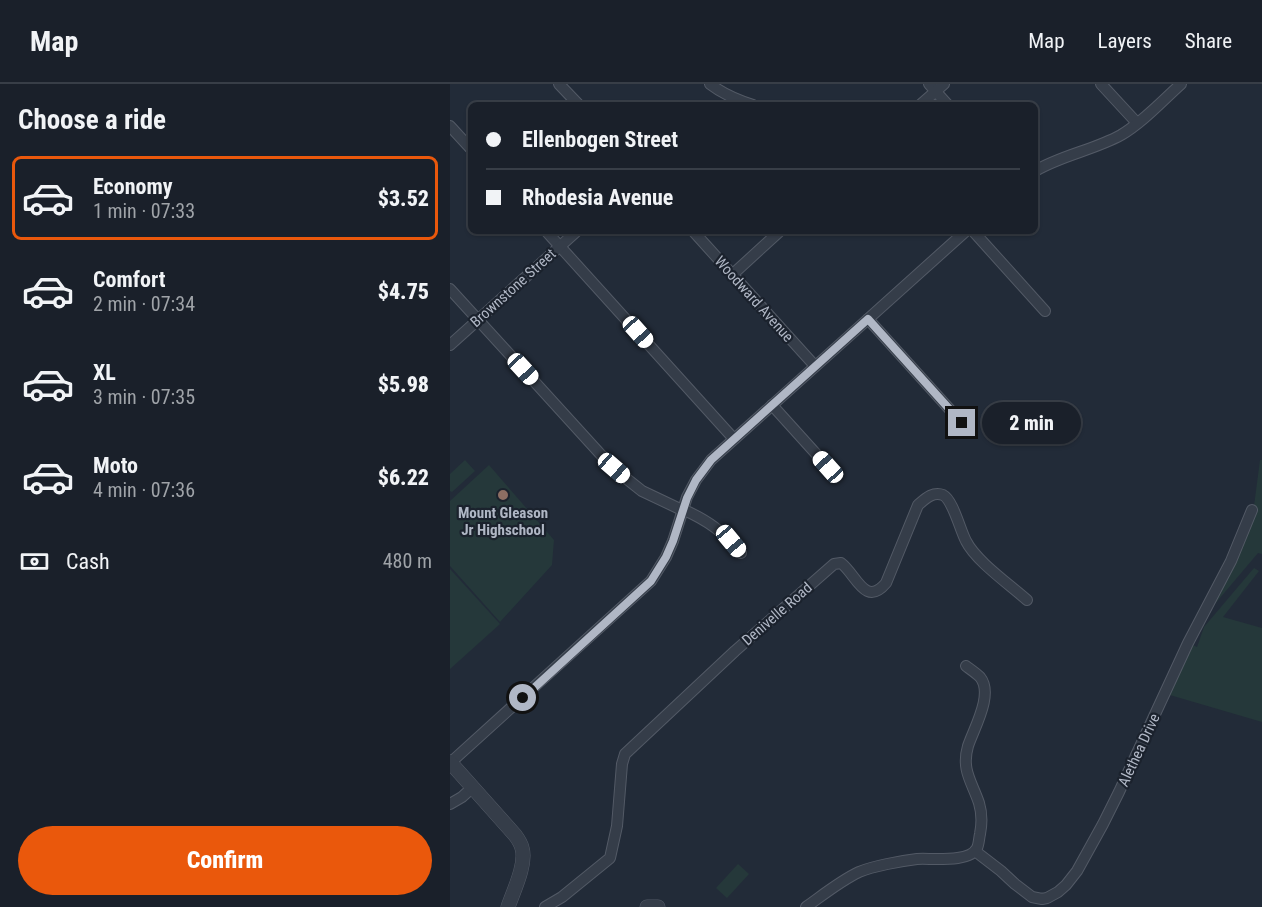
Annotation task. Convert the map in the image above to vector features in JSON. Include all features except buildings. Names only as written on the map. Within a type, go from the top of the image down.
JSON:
[{"type":"street","points":[[559,84],[576,102]]},
{"type":"street","points":[[710,84],[733,99],[743,102]]},
{"type":"street","points":[[1101,84],[1137,123]]},
{"type":"street","points":[[1038,169],[1113,139],[1137,123],[1181,84]]},
{"type":"street","points":[[923,102],[936,86],[946,102]]},
{"type":"street","points":[[450,126],[468,146]]},
{"type":"street","points":[[549,234],[734,439]]},
{"type":"street","name":"Brownstone Street","points":[[450,345],[574,234]]},
{"type":"street","name":"Woodward Avenue","points":[[696,234],[815,366]]},
{"type":"street","points":[[733,274],[777,234]]},
{"type":"street","points":[[508,907],[523,860],[522,848],[515,835],[450,762],[651,581],[673,541],[687,498],[711,460],[963,234]]},
{"type":"street","points":[[975,234],[1045,310]]},
{"type":"street","points":[[450,289],[614,468],[642,491],[716,527],[741,553]]},
{"type":"street","points":[[868,319],[962,423]]},
{"type":"street","points":[[772,405],[828,467]]},
{"type":"street","name":"Denivelle Road","points":[[545,907],[562,897],[610,858],[617,826],[622,764],[625,754],[735,651],[834,564],[841,563],[847,567],[866,591],[874,592],[882,589],[890,576],[918,505],[925,498],[940,494],[946,498],[966,543],[976,556],[1026,600]]},
{"type":"street","name":"Alethea Drive","points":[[975,851],[1032,897],[1042,899],[1058,892],[1077,872],[1115,800],[1188,643],[1231,561],[1252,510]]},
{"type":"street","points":[[806,907],[842,881],[871,868],[915,859],[962,857],[975,851],[982,822],[979,804],[967,773],[966,759],[967,749],[986,697],[984,684],[980,677],[966,666]]},
{"type":"street","points":[[450,804],[473,787]]},
{"type":"street","points":[[646,907],[658,907]]},
{"type":"shaded area","points":[[465,460],[475,471],[452,492],[450,491],[450,474]]},
{"type":"shaded area","points":[[1260,460],[1262,460],[1262,554],[1258,553],[1203,618],[1190,644],[1197,647],[1204,627],[1254,568],[1259,571],[1223,617],[1262,628],[1262,722],[1163,693],[1190,628],[1228,566],[1248,527],[1254,506]]},
{"type":"shaded area","points":[[489,465],[554,540],[552,565],[500,622],[450,566],[450,501]]},
{"type":"shaded area","points":[[450,569],[500,624],[450,669]]},
{"type":"shaded area","points":[[738,864],[749,874],[727,898],[716,888]]},
{"type":"place","name":"Mount Gleason Jr Highschool","points":[[503,495]]},
{"type":"route","points":[[523,698],[651,581],[673,541],[687,498],[696,480],[711,460],[868,319],[962,423]]}]
